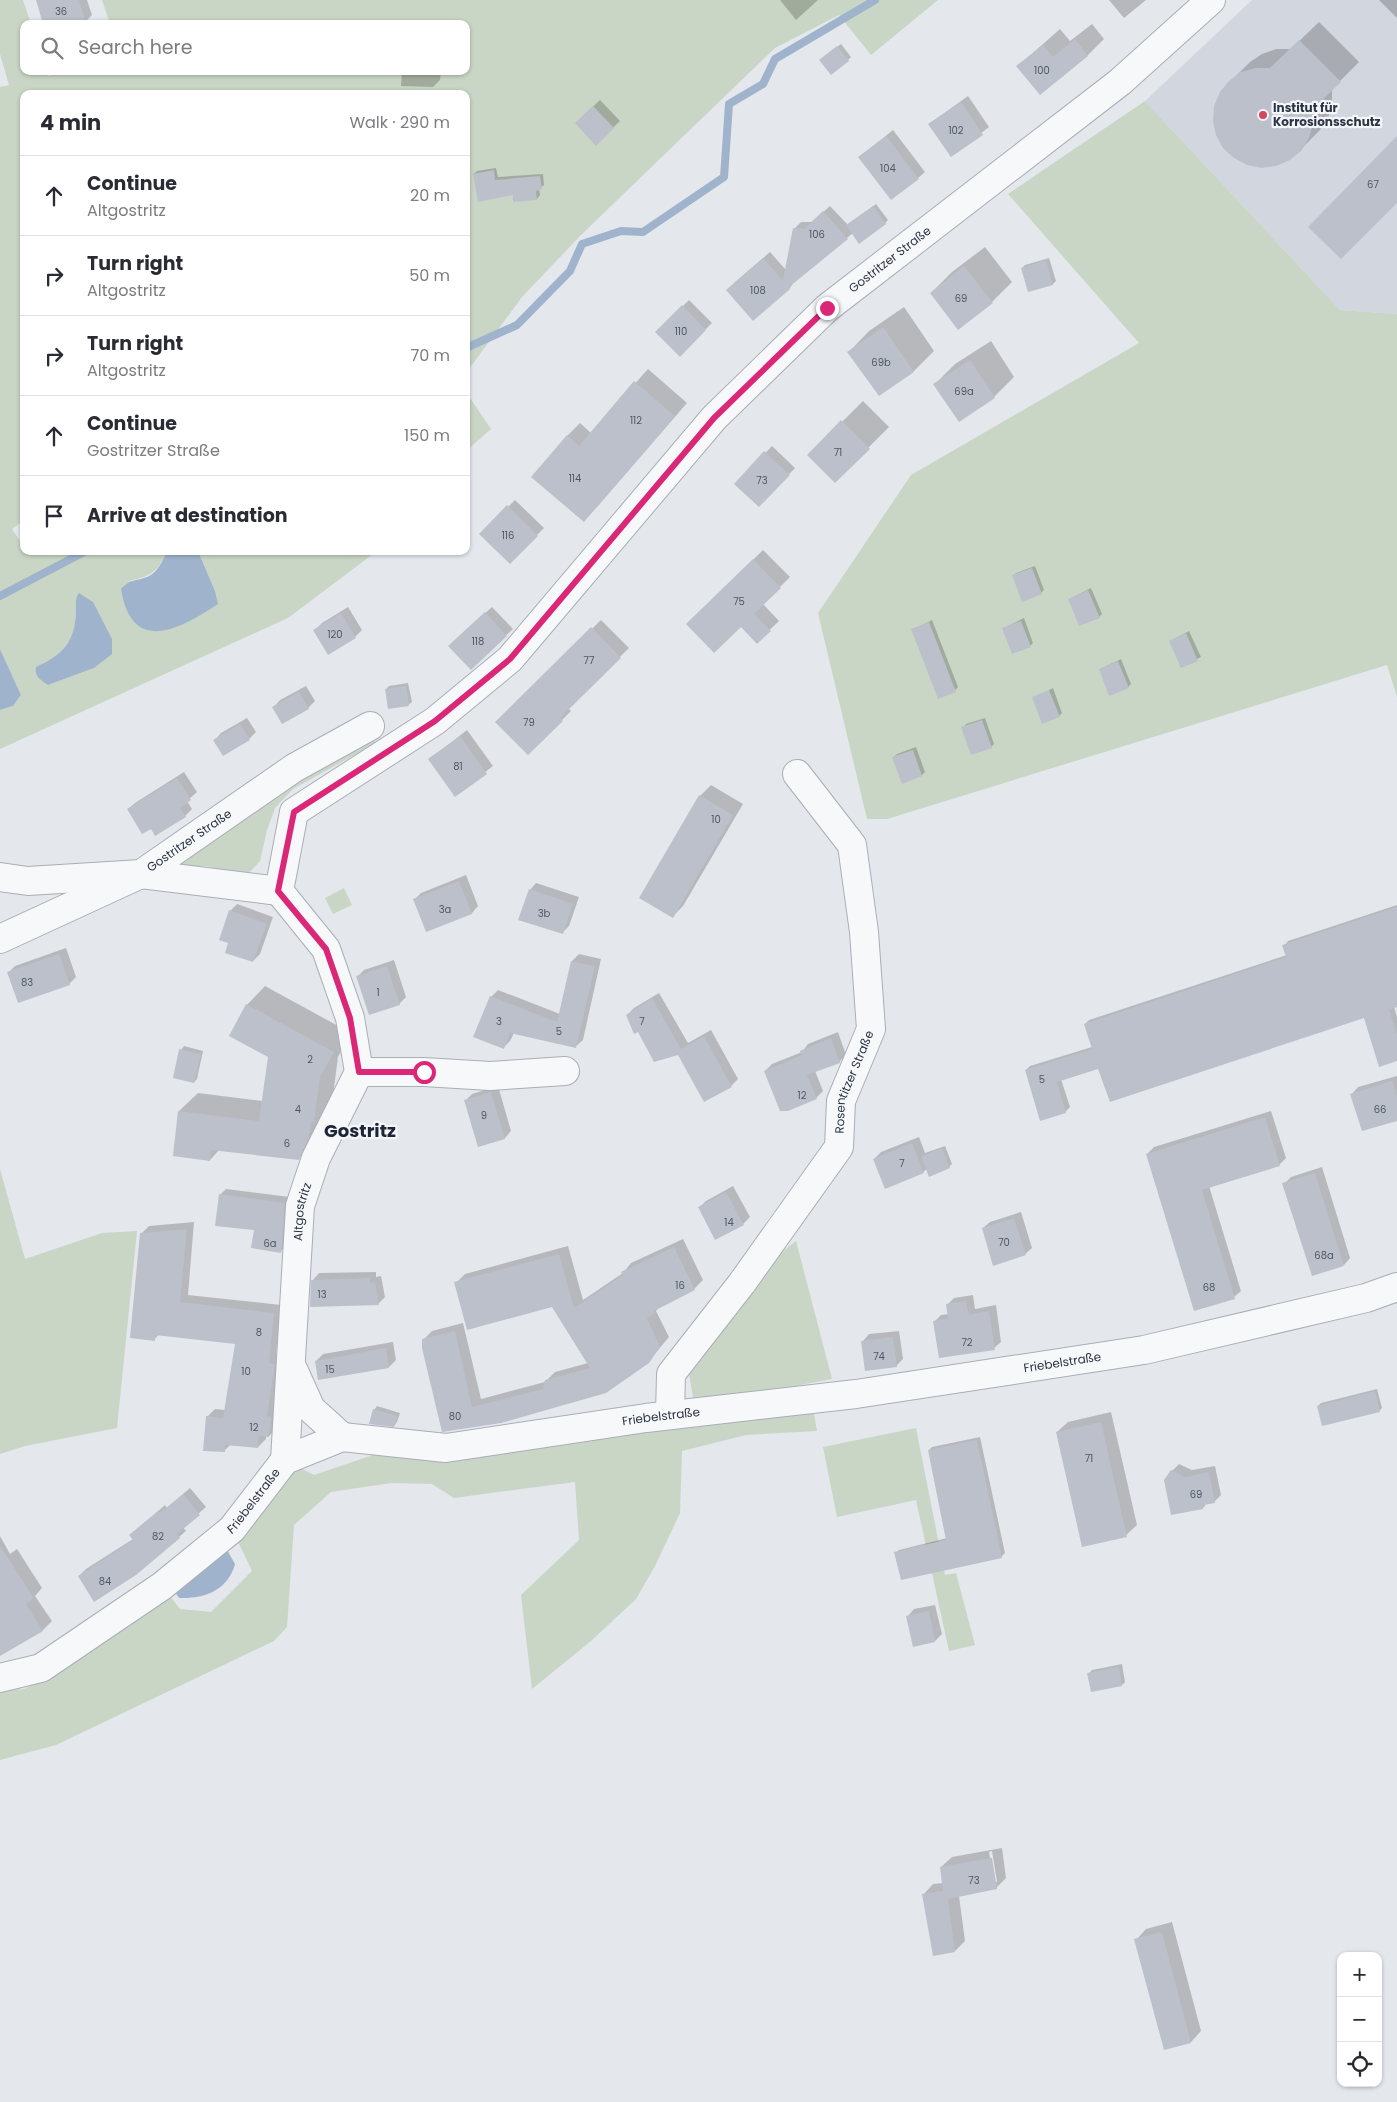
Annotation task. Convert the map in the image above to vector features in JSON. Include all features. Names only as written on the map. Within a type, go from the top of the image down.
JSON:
[{"type":"street","name":"Gostritzer Straße","points":[[278,891],[294,812],[435,721],[510,659],[714,418],[827,308],[1120,82],[1211,0]]},
{"type":"street","name":"Gostritzer Straße","points":[[0,939],[142,874],[294,768],[370,726]]},
{"type":"street","name":"Rosentitzer Straße","points":[[670,1415],[671,1374],[742,1283],[839,1147],[841,1101],[871,1029],[864,932],[852,845],[797,774]]},
{"type":"street","points":[[0,878],[28,881],[142,874],[278,891],[326,949],[350,1018],[359,1072],[424,1072],[490,1076],[565,1071]]},
{"type":"street","name":"Altgostritz","points":[[285,1460],[300,1206],[316,1158],[359,1072]]},
{"type":"street","name":"Friebelstraße","points":[[0,1678],[41,1668],[162,1586],[232,1529],[285,1460],[342,1438],[446,1448],[670,1415],[856,1394],[1144,1350],[1366,1298],[1397,1286]]},
{"type":"street","name":"Altgostritz","points":[[290,1364],[311,1409],[342,1438]]},
{"type":"shaded area","points":[[1252,0],[1397,0],[1397,314],[1340,310],[1145,101]]},
{"type":"green space","points":[[0,0],[23,0],[30,20],[20,20],[20,75],[48,76],[470,75],[470,20],[109,20],[102,0],[938,0],[871,55],[839,15],[775,48],[581,235],[522,297],[470,368],[470,90],[20,90],[20,523],[12,529],[20,541],[20,555],[165,555],[153,572],[129,581],[215,591],[200,555],[372,555],[288,618],[0,749],[0,710],[13,706],[21,695],[0,649],[0,87],[9,85],[0,54]],"holes":[[[76,608],[103,624],[112,639],[94,668],[48,685],[36,667],[55,656],[67,645],[74,629]]]},
{"type":"green space","points":[[1145,101],[1340,310],[1397,314],[1397,697],[1387,665],[887,819],[867,819],[818,613],[911,475],[1139,343],[1008,194]]},
{"type":"green space","points":[[470,398],[491,429],[470,447]]},
{"type":"green space","points":[[373,738],[376,743],[293,789],[275,808],[267,830],[260,861],[246,876],[206,866],[171,866],[286,781]]},
{"type":"green space","points":[[344,888],[352,905],[333,914],[325,898]]},
{"type":"green space","points":[[0,1169],[25,1259],[102,1233],[137,1231],[117,1428],[25,1446],[0,1454]]},
{"type":"green space","points":[[796,1241],[832,1379],[715,1401],[693,1398],[689,1373],[742,1283]]},
{"type":"green space","points":[[813,1407],[817,1431],[746,1435],[682,1451],[680,1513],[655,1566],[636,1599],[591,1641],[532,1689],[521,1595],[579,1540],[575,1482],[454,1498],[432,1484],[391,1483],[331,1492],[294,1525],[287,1627],[274,1641],[56,1745],[0,1760],[0,1690],[24,1689],[44,1679],[162,1586],[180,1609],[211,1612],[252,1571],[232,1529],[285,1460],[314,1475],[373,1455],[449,1459]]},
{"type":"green space","points":[[916,1428],[945,1575],[956,1573],[975,1645],[949,1651],[916,1500],[837,1517],[823,1447]]},
{"type":"water","points":[[165,555],[200,555],[215,591],[218,604],[174,628],[159,631],[147,630],[135,623],[127,610],[121,589],[131,582],[154,573]]},
{"type":"water","points":[[79,593],[93,602],[112,639],[112,654],[94,668],[48,685],[37,676],[36,667],[54,657],[66,646],[73,631],[76,599]]},
{"type":"water","points":[[0,649],[21,695],[13,706],[0,710]]},
{"type":"water","points":[[227,1550],[235,1564],[232,1573],[221,1586],[206,1595],[179,1598],[171,1586]]},
{"type":"building","points":[[36,0],[79,0],[85,20],[42,20]]},
{"type":"building","points":[[1075,39],[1088,56],[1040,95],[1016,66],[1043,45],[1053,57]]},
{"type":"building","name":"Institut für Korrosionsschutz","points":[[1299,40],[1341,82],[1313,109],[1313,124],[1309,138],[1301,151],[1290,160],[1276,166],[1262,168],[1247,165],[1234,158],[1223,148],[1216,135],[1213,121],[1214,106],[1220,92],[1229,81],[1241,72],[1256,68],[1270,68]]},
{"type":"building","points":[[837,46],[849,61],[831,75],[819,60]]},
{"type":"building","points":[[961,102],[983,135],[951,157],[928,124]]},
{"type":"building","points":[[593,106],[614,128],[596,146],[575,123]]},
{"type":"building","points":[[886,136],[919,179],[891,200],[858,157]]},
{"type":"building","points":[[1397,136],[1397,203],[1341,259],[1308,227]]},
{"type":"building","points":[[494,170],[495,180],[540,176],[542,189],[536,191],[537,200],[513,202],[513,195],[478,202],[473,174]]},
{"type":"building","points":[[873,206],[886,224],[859,244],[846,225]]},
{"type":"building","points":[[823,211],[848,239],[789,287],[790,289],[753,321],[726,290],[763,258],[783,280],[793,228],[804,229]]},
{"type":"building","points":[[1046,260],[1053,285],[1028,292],[1021,268]]},
{"type":"building","points":[[964,266],[993,303],[958,330],[930,293]]},
{"type":"building","points":[[682,305],[706,330],[680,357],[655,332]]},
{"type":"building","points":[[883,327],[914,372],[879,396],[847,352]]},
{"type":"building","points":[[970,360],[995,398],[959,422],[933,384]]},
{"type":"building","points":[[634,381],[675,416],[584,522],[531,477],[567,435],[579,446]]},
{"type":"building","points":[[841,420],[870,449],[835,483],[807,455]]},
{"type":"building","points":[[764,451],[790,475],[759,507],[734,484]]},
{"type":"building","points":[[507,505],[538,536],[510,564],[479,534]]},
{"type":"building","points":[[753,559],[781,588],[754,614],[771,631],[757,644],[741,627],[714,653],[686,624]]},
{"type":"building","points":[[1032,568],[1042,594],[1022,602],[1012,575]]},
{"type":"building","points":[[1088,590],[1100,618],[1079,626],[1068,599]]},
{"type":"building","points":[[485,612],[507,636],[471,670],[448,646]]},
{"type":"building","points":[[341,613],[356,638],[328,655],[313,630]]},
{"type":"building","points":[[1021,621],[1031,647],[1012,654],[1002,628]]},
{"type":"building","points":[[929,622],[956,692],[938,699],[911,629]]},
{"type":"building","points":[[591,627],[621,658],[560,718],[563,721],[528,755],[495,722]]},
{"type":"building","points":[[1186,633],[1198,661],[1181,668],[1169,641]]},
{"type":"building","points":[[1118,661],[1129,688],[1109,696],[1099,669]]},
{"type":"building","points":[[406,686],[409,706],[388,709],[385,689]]},
{"type":"building","points":[[1049,690],[1060,717],[1042,724],[1032,697]]},
{"type":"building","points":[[299,692],[309,709],[282,724],[272,707]]},
{"type":"building","points":[[982,720],[992,748],[971,755],[961,727]]},
{"type":"building","points":[[240,724],[250,740],[223,756],[213,740]]},
{"type":"building","points":[[460,736],[487,774],[455,797],[428,759]]},
{"type":"building","points":[[913,750],[922,776],[902,784],[892,757]]},
{"type":"building","points":[[177,778],[191,800],[180,808],[186,817],[155,836],[151,829],[142,834],[127,809]]},
{"type":"building","points":[[699,795],[733,815],[673,918],[639,898]]},
{"type":"building","points":[[459,881],[472,914],[426,932],[413,899]]},
{"type":"building","points":[[529,889],[573,904],[563,934],[518,920]]},
{"type":"building","points":[[1397,907],[1397,1007],[1389,1010],[1397,1034],[1397,1061],[1379,1067],[1364,1018],[1110,1102],[1098,1069],[1057,1082],[1066,1113],[1040,1121],[1025,1070],[1092,1049],[1084,1024],[1286,957],[1282,945]]},
{"type":"building","points":[[229,910],[267,924],[253,962],[225,953],[228,943],[219,940]]},
{"type":"building","points":[[59,954],[70,985],[18,1003],[7,972]]},
{"type":"building","points":[[571,961],[595,966],[576,1048],[510,1033],[504,1049],[473,1037],[490,996],[557,1022]]},
{"type":"building","points":[[387,966],[400,1005],[369,1015],[356,976]]},
{"type":"building","points":[[652,998],[681,1049],[704,1036],[732,1087],[704,1102],[678,1055],[654,1062],[638,1032],[634,1034],[626,1015]]},
{"type":"building","points":[[246,1004],[334,1052],[320,1077],[314,1122],[311,1122],[309,1137],[299,1160],[211,1150],[210,1161],[173,1156],[178,1111],[259,1121],[268,1057],[229,1036]]},
{"type":"building","points":[[831,1038],[840,1063],[807,1075],[817,1099],[788,1111],[780,1111],[764,1071],[802,1055],[800,1051]]},
{"type":"building","points":[[179,1049],[201,1054],[194,1083],[173,1078]]},
{"type":"building","points":[[1392,1081],[1397,1096],[1397,1121],[1362,1131],[1350,1094]]},
{"type":"building","points":[[491,1092],[505,1139],[478,1147],[464,1100]]},
{"type":"building","points":[[1265,1117],[1280,1166],[1202,1190],[1235,1299],[1194,1311],[1146,1154]]},
{"type":"building","points":[[912,1143],[924,1173],[885,1189],[873,1159]]},
{"type":"building","points":[[942,1148],[950,1168],[929,1177],[921,1156]]},
{"type":"building","points":[[1315,1173],[1344,1266],[1312,1276],[1282,1183]]},
{"type":"building","points":[[726,1192],[744,1225],[715,1240],[698,1207]]},
{"type":"building","points":[[219,1194],[285,1203],[281,1253],[251,1248],[254,1230],[215,1226]]},
{"type":"building","points":[[1014,1218],[1026,1255],[993,1266],[982,1228]]},
{"type":"building","points":[[187,1229],[180,1302],[274,1313],[269,1363],[275,1364],[267,1416],[271,1417],[269,1437],[259,1436],[258,1448],[225,1445],[225,1452],[203,1451],[206,1416],[223,1418],[235,1344],[155,1335],[155,1341],[130,1338],[140,1233]]},
{"type":"building","points":[[674,1247],[695,1290],[654,1311],[655,1313],[647,1318],[660,1347],[649,1363],[606,1393],[501,1423],[442,1432],[422,1348],[422,1339],[455,1331],[472,1407],[543,1389],[545,1380],[590,1368],[552,1307],[467,1330],[454,1282],[559,1254],[574,1308],[623,1275],[621,1272]]},
{"type":"building","points":[[370,1278],[370,1283],[375,1282],[379,1305],[310,1307],[311,1280]]},
{"type":"building","points":[[966,1301],[969,1315],[989,1311],[995,1350],[939,1358],[933,1321],[948,1319],[946,1304]]},
{"type":"building","points":[[893,1337],[897,1367],[865,1371],[861,1341]]},
{"type":"building","points":[[386,1348],[389,1368],[318,1380],[315,1361]]},
{"type":"building","points":[[1375,1391],[1380,1412],[1322,1426],[1317,1406]]},
{"type":"building","points":[[373,1409],[398,1416],[394,1427],[369,1424]]},
{"type":"building","points":[[1101,1422],[1127,1537],[1082,1547],[1056,1432]]},
{"type":"building","points":[[977,1440],[1002,1558],[901,1580],[894,1552],[946,1540],[928,1450]]},
{"type":"building","points":[[1171,1470],[1185,1477],[1209,1472],[1215,1503],[1203,1505],[1203,1509],[1171,1515],[1164,1480]]},
{"type":"building","points":[[183,1494],[200,1515],[177,1534],[180,1538],[136,1575],[94,1602],[78,1576],[133,1540],[129,1535],[158,1511],[160,1513]]},
{"type":"building","points":[[0,1546],[34,1598],[26,1604],[43,1631],[0,1656]]},
{"type":"building","points":[[929,1611],[935,1642],[913,1647],[906,1616]]},
{"type":"building","points":[[1119,1667],[1122,1686],[1091,1692],[1087,1673]]},
{"type":"building","points":[[992,1858],[997,1889],[948,1899],[955,1952],[933,1956],[922,1894],[943,1891],[940,1867]]},
{"type":"building","points":[[1162,1932],[1191,2043],[1164,2050],[1134,1939]]},
{"type":"waterway","points":[[470,346],[517,325],[570,271],[582,244],[621,231],[643,232],[724,177],[729,104],[763,84],[775,59],[875,0]]},
{"type":"waterway","points":[[0,596],[78,555]]},
{"type":"place","name":"Institut für Korrosionsschutz","points":[[1263,115]]},
{"type":"district","name":"Gostritz","points":[[360,1131]]},
{"type":"route","points":[[424,1072],[359,1072],[350,1018],[326,949],[278,891],[294,812],[435,721],[510,659],[714,418],[827,308]]}]
